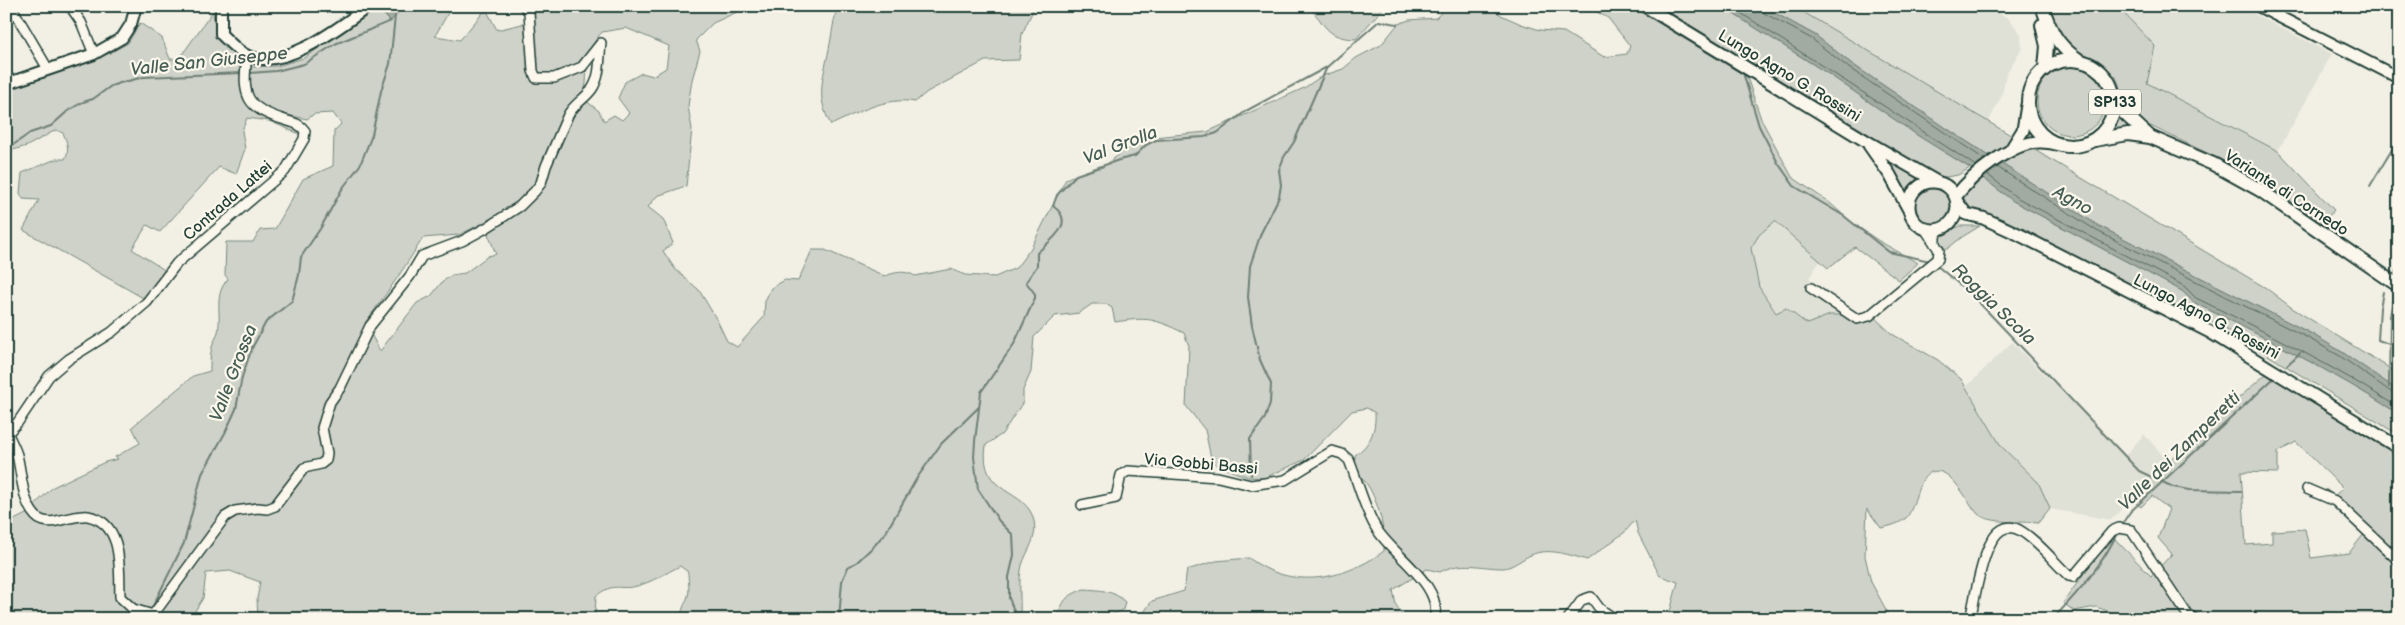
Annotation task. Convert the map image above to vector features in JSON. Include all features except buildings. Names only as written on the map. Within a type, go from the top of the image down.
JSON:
[{"type":"main road","name":"Lungo Agno G. Rossini","points":[[1645,6],[1866,141],[1941,183],[1957,200],[1966,214],[1994,223],[2210,332],[2399,448]]},
{"type":"main road","points":[[2035,6],[2047,46],[2045,68]]},
{"type":"main road","name":"SP133","points":[[2042,6],[2054,37],[2067,53],[2092,65],[2104,74],[2123,112],[2150,137]]},
{"type":"main road","points":[[2010,151],[2023,130],[2029,91],[2035,78],[2045,68],[2055,62],[2079,60]]},
{"type":"main road","name":"SP133","points":[[2095,140],[2110,122],[2115,99]]},
{"type":"main road","points":[[2027,104],[2030,117],[2036,129],[2045,138],[2057,144]]},
{"type":"main road","name":"SP133","points":[[2057,144],[2070,147],[2128,134],[2150,137]]},
{"type":"main road","name":"Variante di Cornedo","points":[[2150,137],[2213,164],[2260,190],[2395,283]]},
{"type":"main road","name":"Lungo Agno G. Rossini","points":[[1866,141],[1890,175],[1912,218],[1925,229]]},
{"type":"main road","points":[[1909,210],[1909,202],[1916,188],[1923,184],[1961,183],[2010,151],[2028,143],[2057,144]]},
{"type":"main road","points":[[1925,229],[1940,229],[1955,217],[1961,183]]},
{"type":"main road","name":"Lungo Agno G. Rossini","points":[[1951,222],[1994,223]]},
{"type":"street","points":[[11,6],[48,69]]},
{"type":"street","points":[[70,6],[81,22],[94,54]]},
{"type":"street","points":[[6,84],[94,54],[122,38],[131,24],[136,6]]},
{"type":"street","points":[[221,6],[221,34],[247,56],[262,60],[282,56],[322,39],[369,6]]},
{"type":"street","points":[[133,609],[153,615],[226,516],[234,511],[258,508],[267,509],[275,506],[304,468],[321,464],[326,460],[327,453],[322,428],[330,402],[340,388],[370,326],[410,276],[422,256],[462,241],[486,228],[520,206],[541,183],[546,166],[568,115],[572,108],[592,90],[598,76],[601,43],[582,67],[554,78],[536,78],[533,71],[529,12],[524,6]]},
{"type":"street","points":[[2258,6],[2399,78]]},
{"type":"street","name":"Contrada Lattei","points":[[7,435],[48,376],[69,359],[112,332],[147,302],[177,263],[285,171],[304,139],[305,131],[300,124],[257,110],[249,99],[244,79],[247,56]]},
{"type":"street","points":[[1811,288],[1857,319],[1869,316],[1938,259],[1939,250],[1925,229]]},
{"type":"street","points":[[1935,244],[1935,236],[1940,229]]},
{"type":"street","points":[[7,435],[17,453],[26,494],[32,510],[40,519],[49,522],[87,516],[104,524],[114,534],[120,568],[120,596],[133,609],[137,619]]},
{"type":"street","name":"Via Gobbi Bassi","points":[[1082,505],[1116,498],[1122,475],[1128,472],[1218,476],[1250,485],[1285,480],[1332,451],[1342,454],[1349,460],[1376,529],[1417,573],[1436,601],[1437,610],[1434,619]]},
{"type":"street","points":[[2307,489],[2335,501],[2399,561]]},
{"type":"street","points":[[1970,619],[1986,548],[1995,535],[2003,529],[2019,529],[2034,541],[2069,576],[2074,577],[2112,531],[2119,528],[2131,530],[2187,614],[2195,619]]},
{"type":"street","points":[[1568,619],[1582,600],[1591,596],[1600,609],[1615,619]]},
{"type":"shaded area","points":[[404,6],[452,6],[435,36],[460,40],[486,9],[497,30],[526,23],[525,11],[541,6],[750,6],[713,23],[696,40],[700,51],[692,80],[688,106],[692,129],[686,186],[657,196],[648,207],[663,219],[673,243],[663,251],[675,269],[699,290],[727,341],[737,347],[764,317],[765,301],[771,288],[785,280],[798,281],[812,250],[825,250],[885,276],[900,272],[915,276],[951,269],[965,275],[995,277],[1016,268],[1031,248],[1066,179],[1103,167],[1125,150],[1153,137],[1207,132],[1304,88],[1322,76],[1343,69],[1356,58],[1381,45],[1398,24],[1409,20],[1436,18],[1447,6],[1488,6],[1501,15],[1521,24],[1540,30],[1564,32],[1604,57],[1627,54],[1630,46],[1608,18],[1586,6],[1631,6],[1747,77],[1761,119],[1792,177],[1830,203],[1851,222],[1879,241],[1918,263],[1899,280],[1855,247],[1828,268],[1775,221],[1759,235],[1751,248],[1759,287],[1776,313],[1786,308],[1807,324],[1830,315],[1872,315],[1892,334],[1938,360],[1961,379],[2001,446],[2038,482],[2050,508],[2038,523],[1998,521],[1983,517],[1978,514],[1952,480],[1946,474],[1939,471],[1932,472],[1923,480],[1909,513],[1900,522],[1881,528],[1867,509],[1865,556],[1871,582],[1891,619],[1668,619],[1678,582],[1660,576],[1638,533],[1635,520],[1625,532],[1587,560],[1559,553],[1545,552],[1531,555],[1506,568],[1464,565],[1448,568],[1440,572],[1427,569],[1393,590],[1396,605],[1405,619],[1139,619],[1152,601],[1184,591],[1187,570],[1216,561],[1249,558],[1265,568],[1282,575],[1299,578],[1317,578],[1352,569],[1384,551],[1383,527],[1379,511],[1374,496],[1357,470],[1355,461],[1355,455],[1365,447],[1371,437],[1375,413],[1367,408],[1352,411],[1304,460],[1264,478],[1248,477],[1217,466],[1211,458],[1205,430],[1186,406],[1189,346],[1184,333],[1151,320],[1115,322],[1112,308],[1106,304],[1092,304],[1079,313],[1055,316],[1034,337],[1031,372],[1023,390],[1023,402],[1002,434],[986,445],[985,462],[989,474],[996,483],[1030,510],[1034,521],[1035,533],[1021,571],[1020,619],[681,619],[689,587],[688,572],[680,566],[643,584],[602,591],[596,596],[595,619],[258,619],[257,599],[260,582],[230,571],[206,573],[203,598],[190,619],[6,619],[6,524],[28,513],[53,487],[105,462],[118,459],[115,457],[140,443],[132,427],[193,376],[210,371],[211,350],[219,325],[219,298],[223,285],[228,279],[225,275],[226,242],[253,242],[260,230],[275,229],[303,179],[333,166],[334,131],[341,124],[333,113],[314,114],[307,119],[274,112],[266,108],[259,104],[250,91],[249,67],[277,66],[304,58],[377,8],[390,21]],"holes":[[[626,28],[669,46],[666,68],[653,76],[642,73],[625,82],[618,98],[629,113],[622,120],[614,115],[604,121],[599,111],[581,97],[586,82],[588,57],[590,50],[602,32]],[[481,224],[488,234],[496,254],[488,256],[465,273],[452,275],[442,282],[431,296],[417,303],[380,351],[365,323],[423,238],[459,235]]]},
{"type":"shaded area","points":[[838,6],[1035,6],[1022,34],[1019,60],[985,61],[927,92],[915,102],[893,101],[883,103],[831,125],[823,105],[822,87]]},
{"type":"shaded area","points":[[1307,6],[1385,6],[1356,39],[1345,38],[1331,33]]},
{"type":"shaded area","points":[[1659,6],[1721,6],[1830,75],[1920,137],[1970,168],[1958,175],[1940,178]]},
{"type":"shaded area","points":[[1762,6],[1793,6],[2019,140],[2027,124],[2038,137],[2023,143],[2266,288],[2292,308],[2399,374],[2399,391],[2312,334],[2099,226],[1955,134],[1852,64],[1815,35]]},
{"type":"shaded area","points":[[1793,6],[1991,6],[1991,9],[2008,18],[2021,34],[2022,48],[2006,74],[2002,95],[1988,123]]},
{"type":"shaded area","points":[[2048,6],[2117,6],[2155,46],[2147,83],[2278,151],[2334,210],[2323,223],[2275,190],[2222,160],[2144,123],[2126,103],[2116,77],[2098,61],[2082,55],[2066,43],[2056,31]]},
{"type":"shaded area","points":[[2117,6],[2239,6],[2332,54],[2278,151],[2146,83],[2155,46]]},
{"type":"shaded area","points":[[213,11],[219,39],[236,55],[238,60],[241,83],[248,103],[254,110],[269,119],[299,128],[302,135],[269,121],[247,118],[242,131],[245,149],[236,174],[219,167],[160,232],[147,225],[132,249],[166,271],[145,299],[23,230],[39,200],[23,199],[20,193],[22,173],[56,159],[65,159],[67,146],[63,133],[56,130],[27,146],[6,152],[6,89],[110,53],[128,43],[140,23],[162,38],[170,59],[179,59]]},
{"type":"shaded area","points":[[2071,67],[2084,70],[2095,77],[2102,88],[2105,101],[2102,114],[2095,125],[2084,132],[2071,135],[2058,132],[2047,125],[2040,114],[2037,101],[2040,88],[2047,77],[2058,70]]},
{"type":"shaded area","points":[[2119,110],[2140,131],[2111,131],[2117,121]]},
{"type":"shaded area","points":[[1876,149],[1924,178],[1912,185],[1905,195]]},
{"type":"shaded area","points":[[1982,177],[2013,201],[2182,291],[2193,302],[2298,355],[2374,398],[2399,414],[2399,435],[2205,317],[2167,304],[2003,219],[1972,213],[1963,206],[1961,196]]},
{"type":"shaded area","points":[[1933,188],[1940,189],[1946,193],[1950,199],[1950,213],[1946,219],[1940,223],[1933,224],[1926,223],[1920,219],[1916,213],[1915,206],[1916,199],[1920,193],[1926,189]]},
{"type":"shaded area","points":[[1775,221],[1821,260],[1809,278],[1859,315],[1830,315],[1807,324],[1786,308],[1777,313],[1759,287],[1751,247],[1759,235]]},
{"type":"shaded area","points":[[1960,226],[1980,226],[1947,249],[1939,245],[1938,235]]},
{"type":"shaded area","points":[[2012,342],[2125,456],[2144,434],[2168,461],[2111,520],[2050,509],[2038,482],[2001,446],[1966,387]]},
{"type":"shaded area","points":[[2267,373],[2399,456],[2399,619],[2131,619],[2096,607],[2074,611],[2063,603],[2111,535],[2151,576],[2172,554],[2158,538],[2169,509],[2152,496],[2141,507],[2132,500],[2168,461]],"holes":[[[2296,442],[2343,488],[2333,497],[2367,530],[2349,553],[2311,558],[2305,529],[2272,531],[2272,543],[2246,545],[2241,472],[2278,473],[2278,452]]]},
{"type":"shaded area","points":[[1084,589],[1106,591],[1116,595],[1125,602],[1123,610],[1103,619],[1054,619],[1067,598]]},
{"type":"water","points":[[379,6],[404,6],[391,21],[377,8]]},
{"type":"water","points":[[1721,6],[1762,6],[1815,35],[1852,64],[1955,134],[2099,226],[2312,334],[2342,352],[2399,391],[2399,414],[2272,341],[2193,302],[2182,291],[2013,201],[1970,168],[1920,137],[1830,75]]},
{"type":"waterway","name":"Valle Grossa","points":[[150,612],[184,543],[202,474],[236,409],[242,377],[252,348],[266,322],[292,301],[299,275],[301,257],[320,229],[342,189],[360,165],[372,135],[381,91],[390,64],[395,16]]},
{"type":"waterway","name":"Valle San Giuseppe","points":[[250,73],[276,71],[304,64],[335,44],[391,21]]},
{"type":"waterway","name":"Val Grolla","points":[[1017,619],[1009,598],[1009,577],[1014,555],[1013,535],[999,521],[978,489],[974,457],[975,441],[981,392],[1014,344],[1035,298],[1035,294],[1026,282],[1037,266],[1037,253],[1055,237],[1062,225],[1063,219],[1060,212],[1053,206],[1057,195],[1076,175],[1135,156],[1146,145],[1156,140],[1204,137],[1217,133],[1246,111],[1327,67],[1379,21],[1397,24]]},
{"type":"waterway","points":[[1251,475],[1250,439],[1265,418],[1270,403],[1271,384],[1260,360],[1252,326],[1248,297],[1250,266],[1261,233],[1279,197],[1281,185],[1279,170],[1284,157],[1294,142],[1327,67]]},
{"type":"waterway","name":"Valle San Giuseppe","points":[[6,150],[30,133],[51,126],[69,110],[93,99],[111,86],[120,83],[144,77],[242,73]]},
{"type":"waterway","name":"Roggia Scola","points":[[1744,76],[1759,126],[1778,163],[1794,186],[1844,216],[1889,252],[1930,261]]},
{"type":"waterway","points":[[2370,186],[2399,138]]},
{"type":"waterway","points":[[2396,274],[2399,255]]},
{"type":"waterway","name":"Roggia Scola","points":[[1936,265],[1971,294],[2139,471],[2173,487],[2190,490],[2241,491]]},
{"type":"waterway","points":[[2383,292],[2378,340],[2389,344]]},
{"type":"waterway","points":[[2389,387],[2390,317],[2394,292]]},
{"type":"waterway","name":"Valle dei Zamperetti","points":[[2287,365],[2300,353]]},
{"type":"waterway","name":"Valle dei Zamperetti","points":[[2122,524],[2130,512],[2274,378]]},
{"type":"waterway","points":[[839,619],[842,581],[848,567],[857,562],[886,532],[917,478],[941,444],[979,407]]},
{"type":"waterway","name":"Roggia Scola","points":[[2326,490],[2334,496]]},
{"type":"waterway","name":"Valle dei Zamperetti","points":[[2053,619],[2097,567],[2117,533]]},
{"type":"water label","name":"Agno","points":[[2073,200]]}]
